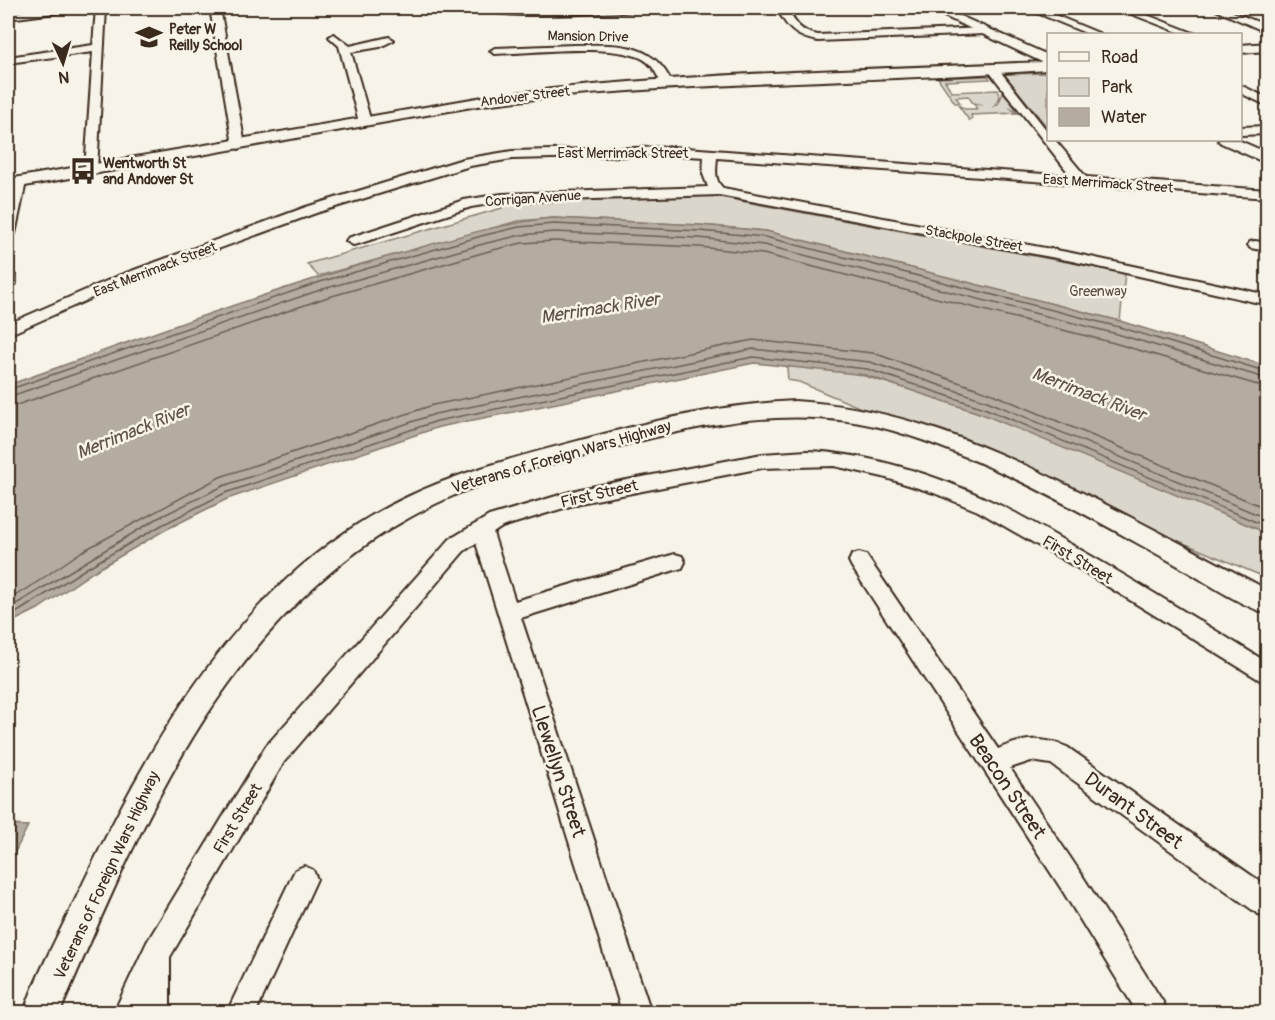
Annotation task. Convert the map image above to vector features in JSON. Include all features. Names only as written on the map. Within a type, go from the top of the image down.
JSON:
[{"type":"main road","points":[[933,8],[1047,60]]},
{"type":"main road","points":[[1242,50],[1268,47]]},
{"type":"main road","name":"Andover Street","points":[[13,183],[523,95],[666,83],[1047,66]]},
{"type":"main road","points":[[1228,141],[1268,159]]},
{"type":"main road","name":"Veterans of Foreign Wars Highway","points":[[42,1012],[124,829],[148,782],[195,704],[222,667],[273,608],[322,562],[372,527],[444,490],[501,470],[683,421],[757,409],[811,409],[865,416],[941,438],[1020,472],[1181,555],[1268,603]]},
{"type":"main road","points":[[1181,555],[1268,611]]},
{"type":"main road","name":"Veterans of Foreign Wars Highway","points":[[1181,555],[1268,594]]},
{"type":"street","points":[[38,8],[55,10]]},
{"type":"street","points":[[8,16],[71,8]]},
{"type":"street","points":[[91,170],[101,8]]},
{"type":"street","points":[[214,8],[238,145]]},
{"type":"street","points":[[482,8],[506,11],[641,8]]},
{"type":"street","points":[[782,8],[794,30],[803,35],[818,38],[985,31]]},
{"type":"street","points":[[1030,8],[1093,33]]},
{"type":"street","points":[[1121,8],[1188,33]]},
{"type":"street","points":[[1216,8],[1268,30]]},
{"type":"street","points":[[334,37],[341,40],[346,50],[365,122]]},
{"type":"street","points":[[346,50],[376,45],[389,40]]},
{"type":"street","points":[[8,60],[98,48]]},
{"type":"street","name":"Mansion Drive","points":[[495,51],[612,50],[635,52],[656,64],[666,83]]},
{"type":"street","points":[[992,68],[1047,137]]},
{"type":"street","points":[[1242,89],[1268,103]]},
{"type":"street","points":[[1242,131],[1268,130]]},
{"type":"street","points":[[1051,141],[1082,181]]},
{"type":"street","name":"East Merrimack Street","points":[[8,330],[123,279],[303,213],[468,162],[512,155],[652,150],[711,153],[1268,194]]},
{"type":"street","points":[[711,153],[709,178],[714,188],[719,191]]},
{"type":"street","points":[[8,234],[13,183]]},
{"type":"street","name":"Corrigan Avenue","points":[[353,241],[469,203],[502,198],[719,191]]},
{"type":"street","name":"Stackpole Street","points":[[719,191],[1042,251],[1268,300]]},
{"type":"street","points":[[8,276],[8,283]]},
{"type":"street","name":"First Street","points":[[128,1012],[156,952],[275,754],[458,545],[496,521],[580,496],[762,461],[834,459],[884,470],[940,488],[985,506],[1088,564],[1268,675]]},
{"type":"street","name":"Llewellyn Street","points":[[482,530],[637,1012]]},
{"type":"street","name":"Beacon Street","points":[[859,561],[1071,881],[1153,1012]]},
{"type":"street","points":[[509,612],[675,562]]},
{"type":"street","name":"Durant Street","points":[[993,763],[1030,748],[1043,749],[1058,755],[1268,904]]},
{"type":"street","points":[[241,1012],[304,879]]},
{"type":"street","points":[[156,952],[156,1012]]},
{"type":"green space","points":[[1047,73],[1047,127],[1004,74]]},
{"type":"green space","points":[[988,76],[990,79],[945,81],[952,92],[998,90],[1000,97],[994,106],[998,104],[1003,93],[1020,114],[1009,107],[1016,113],[971,115],[972,119],[969,120],[958,105],[965,109],[977,109],[974,104],[983,105],[973,103],[968,96],[956,97],[960,103],[955,103],[938,78]]},
{"type":"green space","name":"Greenway","points":[[709,195],[1125,273],[1120,321],[766,231],[700,225],[553,218],[518,221],[318,276],[307,264],[502,208],[497,200]]},
{"type":"green space","points":[[786,356],[811,360],[961,405],[1267,519],[1267,578],[799,382],[788,380]]},
{"type":"water","name":"Merrimack River","points":[[553,218],[700,225],[766,231],[1120,321],[1267,366],[1267,533],[982,414],[865,375],[754,363],[439,427],[227,499],[165,530],[93,572],[38,609],[8,624],[8,385],[342,270],[471,233],[532,220]]},
{"type":"water","points":[[8,825],[28,826],[8,866]]},
{"type":"place","name":"Peter W Reilly School","points":[[149,37]]},
{"type":"place","name":"Wentworth St and Andover St","points":[[83,171]]}]
